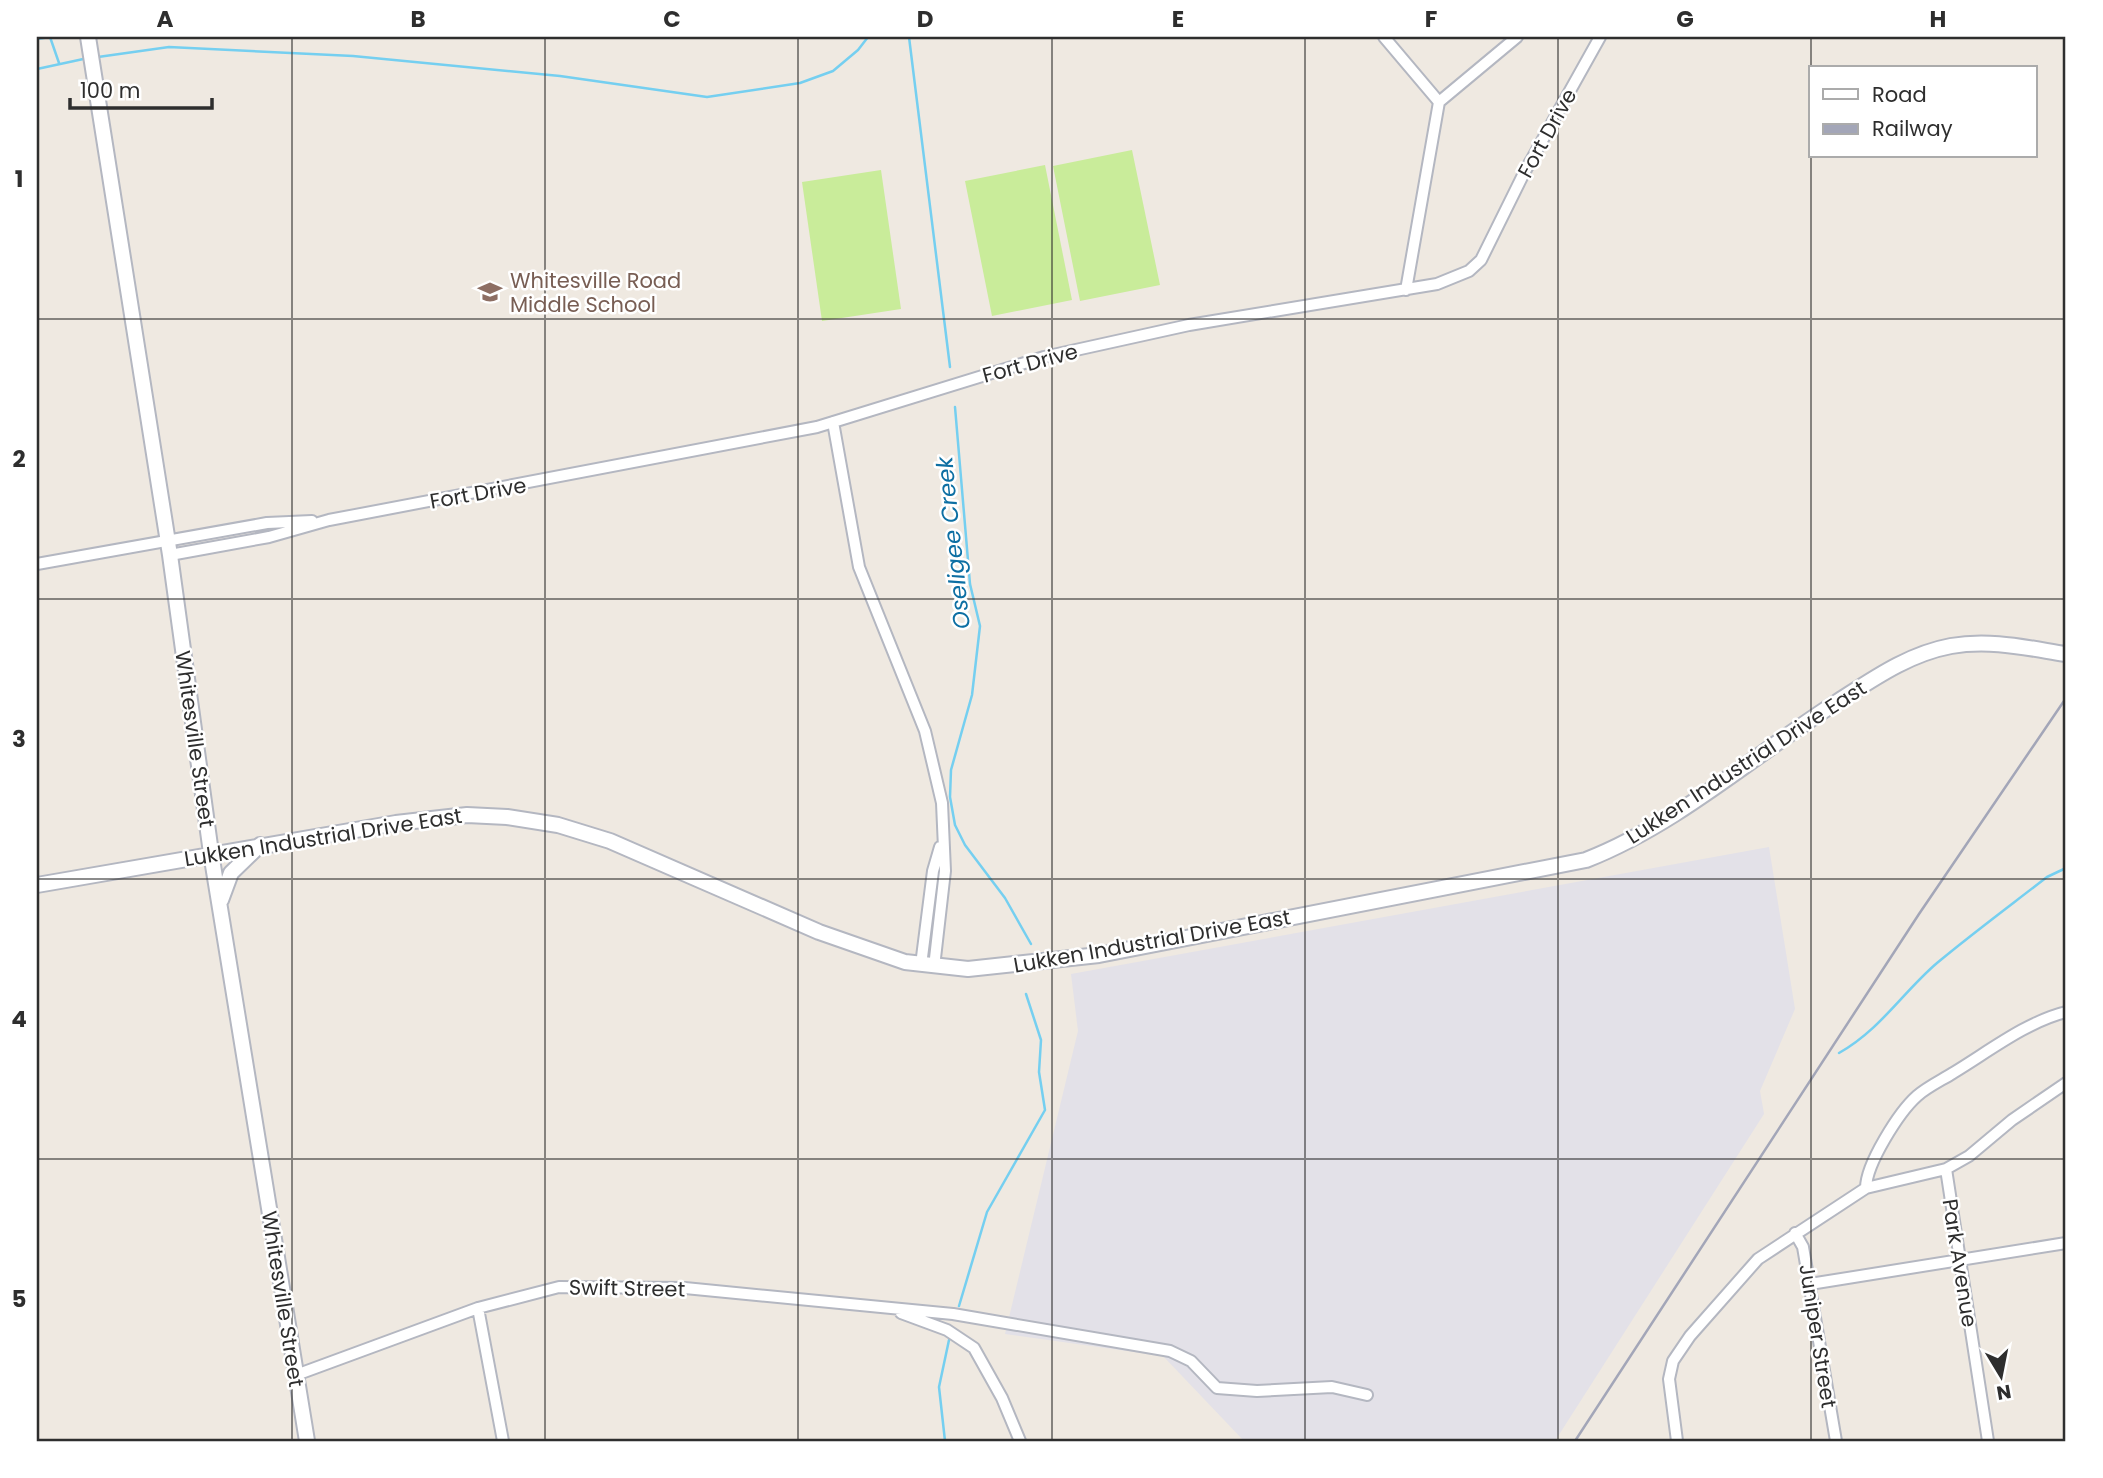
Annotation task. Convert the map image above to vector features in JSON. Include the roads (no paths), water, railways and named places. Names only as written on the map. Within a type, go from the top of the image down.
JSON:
[{"type":"main road","name":"Whitesville Street","points":[[88,37],[169,548],[219,908],[307,1441]]},
{"type":"main road","name":"Lukken Industrial Drive East","points":[[37,885],[260,845],[467,815],[542,822],[610,841],[818,932],[927,966],[985,969],[1098,955],[1586,860],[1641,834],[1801,725],[1905,661],[1934,650],[1979,643],[2010,644],[2060,653]]},
{"type":"main road","points":[[219,908],[227,879],[239,862],[260,845]]},
{"type":"street","points":[[1384,37],[1439,102]]},
{"type":"street","points":[[1406,290],[1439,102],[1517,37]]},
{"type":"street","name":"Fort Drive","points":[[37,564],[169,548],[267,523],[329,520],[594,472],[833,422],[1044,357],[1189,325],[1437,284],[1469,271],[1481,260],[1524,173],[1600,37]]},
{"type":"street","points":[[833,422],[859,567],[925,731],[942,803],[943,838],[933,871],[927,966]]},
{"type":"street","points":[[1866,1188],[1866,1174],[1872,1158],[1917,1095],[1998,1045],[2053,1015],[2066,1013]]},
{"type":"street","points":[[1677,1441],[1669,1379],[1673,1361],[1690,1336],[1758,1259],[1866,1188],[1946,1169],[1969,1156],[2011,1120],[2066,1083]]},
{"type":"street","name":"Park Avenue","points":[[1946,1169],[1987,1441]]},
{"type":"street","name":"Juniper Street","points":[[1795,1233],[1803,1247],[1836,1441]]},
{"type":"street","points":[[1810,1284],[2066,1243]]},
{"type":"street","name":"Swift Street","points":[[296,1375],[478,1308],[559,1287],[625,1285],[953,1314],[1170,1351],[1191,1361],[1217,1388],[1256,1391],[1332,1387],[1367,1395]]},
{"type":"street","points":[[478,1308],[503,1441]]},
{"type":"street","name":"Swift Street","points":[[888,1308],[947,1330],[974,1348],[1002,1398],[1020,1441]]},
{"type":"waterway","points":[[50,37],[59,63]]},
{"type":"waterway","points":[[37,39],[50,37]]},
{"type":"waterway","points":[[98,57],[169,47],[353,56],[560,76],[707,97],[800,83],[833,71],[858,50],[868,37]]},
{"type":"waterway","name":"Oseligee Creek","points":[[909,37],[950,367]]},
{"type":"waterway","points":[[37,69],[88,58]]},
{"type":"waterway","name":"Oseligee Creek","points":[[955,407],[970,584],[980,626],[972,695],[951,770],[950,797],[955,825],[965,845],[1005,898],[1031,944]]},
{"type":"waterway","points":[[1839,1053],[1867,1033],[1925,974],[1951,952],[2047,877],[2066,868]]},
{"type":"waterway","name":"Oseligee Creek","points":[[959,1306],[987,1212],[1045,1110],[1039,1072],[1041,1040],[1026,994]]},
{"type":"waterway","name":"Oseligee Creek","points":[[945,1441],[939,1387],[949,1340]]},
{"type":"railway","points":[[1575,1441],[1919,914],[2066,698]]},
{"type":"place","name":"Whitesville Road Middle School","points":[[490,292]]}]
